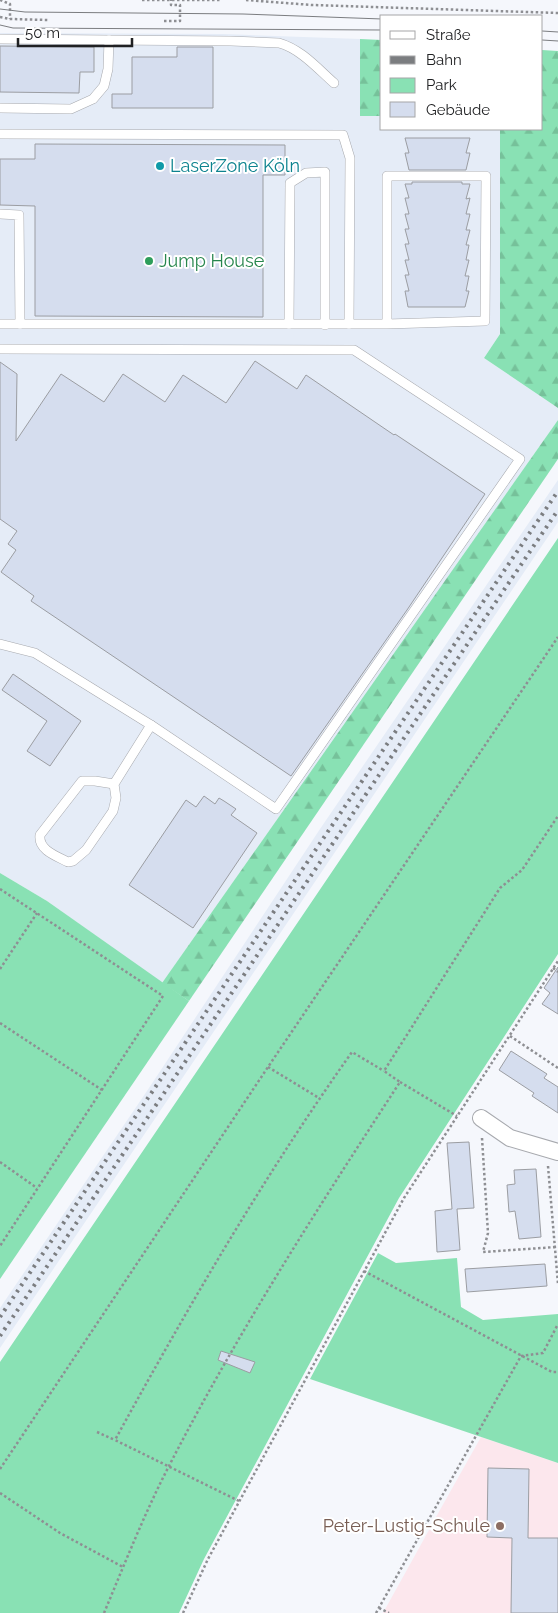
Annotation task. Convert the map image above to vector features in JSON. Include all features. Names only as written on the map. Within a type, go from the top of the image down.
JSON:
[{"type":"street","points":[[481,1118],[510,1138],[552,1151]]},
{"type":"lane","points":[[0,39],[279,43],[300,54],[334,83]]},
{"type":"lane","points":[[0,108],[71,109],[93,99],[104,86],[108,69],[109,40]]},
{"type":"lane","points":[[0,134],[343,135],[350,158],[349,324]]},
{"type":"lane","points":[[289,324],[290,183],[306,173],[325,172],[325,325]]},
{"type":"lane","points":[[0,324],[325,325],[387,324],[485,320],[486,176],[387,176],[387,324]]},
{"type":"lane","points":[[0,214],[19,215],[20,324]]},
{"type":"lane","points":[[0,349],[354,350],[520,460],[276,810],[151,725],[35,653],[0,644]]},
{"type":"lane","points":[[114,784],[82,781],[40,835],[39,841],[42,847],[68,862],[78,857],[113,811],[116,798],[114,784],[151,725]]},
{"type":"path","points":[[0,0],[10,4],[10,19]]},
{"type":"path","points":[[142,0],[221,0]]},
{"type":"path","points":[[164,21],[180,21],[180,5],[170,5],[170,0]]},
{"type":"path","points":[[246,0],[312,5],[558,13]]},
{"type":"path","points":[[0,17],[49,20]]},
{"type":"path","points":[[0,1469],[558,637]]},
{"type":"path","points":[[384,1071],[500,888],[522,870],[558,816]]},
{"type":"path","points":[[0,889],[163,996],[0,1246]]},
{"type":"path","points":[[0,969],[38,913]]},
{"type":"path","points":[[183,1613],[208,1559],[404,1198],[558,961]]},
{"type":"path","points":[[553,968],[558,972]]},
{"type":"path","points":[[0,1023],[102,1090]]},
{"type":"path","points":[[510,1036],[558,1068]]},
{"type":"path","points":[[116,1440],[165,1350],[240,1222],[319,1098],[352,1052],[457,1116]]},
{"type":"path","points":[[268,1067],[319,1098]]},
{"type":"path","points":[[104,1613],[169,1466],[226,1360],[346,1164],[400,1082]]},
{"type":"path","points":[[481,1118],[488,1233],[483,1252],[556,1248]]},
{"type":"path","points":[[552,1151],[558,1284]]},
{"type":"path","points":[[0,1162],[37,1188]]},
{"type":"path","points":[[364,1271],[521,1356],[552,1372],[558,1372]]},
{"type":"path","points":[[521,1356],[543,1353],[558,1324]]},
{"type":"path","points":[[376,1613],[521,1356]]},
{"type":"path","points":[[97,1432],[240,1501]]},
{"type":"path","points":[[0,1493],[60,1533],[123,1567]]},
{"type":"path","points":[[379,1608],[389,1613]]},
{"type":"shaded area","points":[[0,33],[223,34],[360,39],[360,116],[380,116],[380,130],[500,130],[500,334],[484,358],[558,408],[558,420],[162,983],[47,901],[0,873]]},
{"type":"shaded area","points":[[558,480],[558,522],[0,1348],[0,1308],[149,1088],[320,829]]},
{"type":"shaded area","name":"Peter-Lustig-Schule","points":[[481,1437],[558,1463],[558,1613],[383,1613],[429,1530],[438,1531],[443,1522],[436,1517]]},
{"type":"green space","points":[[360,39],[380,40],[380,116],[360,116]]},
{"type":"green space","points":[[543,50],[558,51],[558,408],[484,358],[500,334],[500,130],[543,130]]},
{"type":"green space","points":[[558,420],[558,459],[189,1001],[162,983]]},
{"type":"green space","points":[[558,538],[558,954],[399,1198],[204,1559],[179,1613],[0,1613],[0,1362]]},
{"type":"green space","points":[[0,873],[47,901],[189,1001],[0,1279]]},
{"type":"green space","points":[[378,1253],[396,1263],[457,1258],[461,1307],[483,1320],[558,1314],[558,1463],[310,1379]]},
{"type":"building","points":[[0,46],[94,47],[94,72],[80,72],[79,93],[0,92]]},
{"type":"building","points":[[177,47],[213,47],[213,108],[112,108],[112,94],[132,94],[132,57],[177,57]]},
{"type":"building","points":[[405,138],[470,138],[466,153],[470,153],[466,170],[409,170],[405,153],[409,153]]},
{"type":"building","name":"Jump House","points":[[35,144],[285,145],[285,175],[263,175],[263,317],[35,316],[35,206],[0,205],[0,159],[35,159]]},
{"type":"building","points":[[412,182],[462,182],[462,184],[470,184],[466,199],[470,198],[466,214],[470,214],[466,230],[470,230],[466,245],[469,245],[466,260],[469,260],[465,276],[469,276],[466,291],[469,291],[465,307],[408,307],[405,291],[409,291],[405,275],[409,275],[405,260],[409,260],[405,244],[409,244],[405,229],[409,229],[405,214],[409,214],[405,198],[409,198],[405,184],[412,184]]},
{"type":"building","points":[[255,361],[297,389],[306,375],[485,494],[291,776],[31,601],[34,596],[1,572],[16,550],[8,544],[17,531],[0,519],[0,362],[17,374],[16,441],[61,374],[104,402],[123,374],[165,402],[183,375],[226,403]]},
{"type":"building","points":[[13,674],[81,721],[50,766],[27,751],[47,721],[2,690]]},
{"type":"building","points":[[204,796],[215,804],[219,798],[236,809],[231,815],[257,833],[193,928],[129,885],[186,800],[196,807]]},
{"type":"building","points":[[558,967],[558,1014],[542,1004],[550,993],[544,988]]},
{"type":"building","points":[[511,1051],[547,1074],[544,1078],[558,1087],[558,1113],[532,1096],[534,1093],[499,1070]]},
{"type":"building","points":[[469,1142],[474,1208],[457,1209],[460,1250],[437,1252],[435,1211],[452,1209],[447,1143]]},
{"type":"building","points":[[536,1169],[541,1237],[519,1239],[515,1211],[509,1212],[507,1185],[515,1184],[514,1170]]},
{"type":"building","points":[[545,1264],[547,1286],[467,1292],[465,1269]]},
{"type":"building","points":[[221,1351],[255,1362],[250,1373],[218,1360]]},
{"type":"building","points":[[488,1468],[529,1469],[528,1538],[558,1538],[558,1613],[511,1613],[512,1538],[487,1537]]},
{"type":"tram line","points":[[0,9],[25,12],[243,14],[380,19]]},
{"type":"tram line","points":[[0,25],[13,28],[380,30]]},
{"type":"tram line","points":[[543,31],[558,32]]},
{"type":"tram line","points":[[543,40],[558,41]]},
{"type":"railway","points":[[0,1317],[558,491]]},
{"type":"railway","points":[[0,1336],[558,510]]},
{"type":"place","name":"LaserZone Köln","points":[[160,166]]},
{"type":"place","name":"Jump House","points":[[149,261]]},
{"type":"place","name":"Peter-Lustig-Schule","points":[[500,1526]]}]
